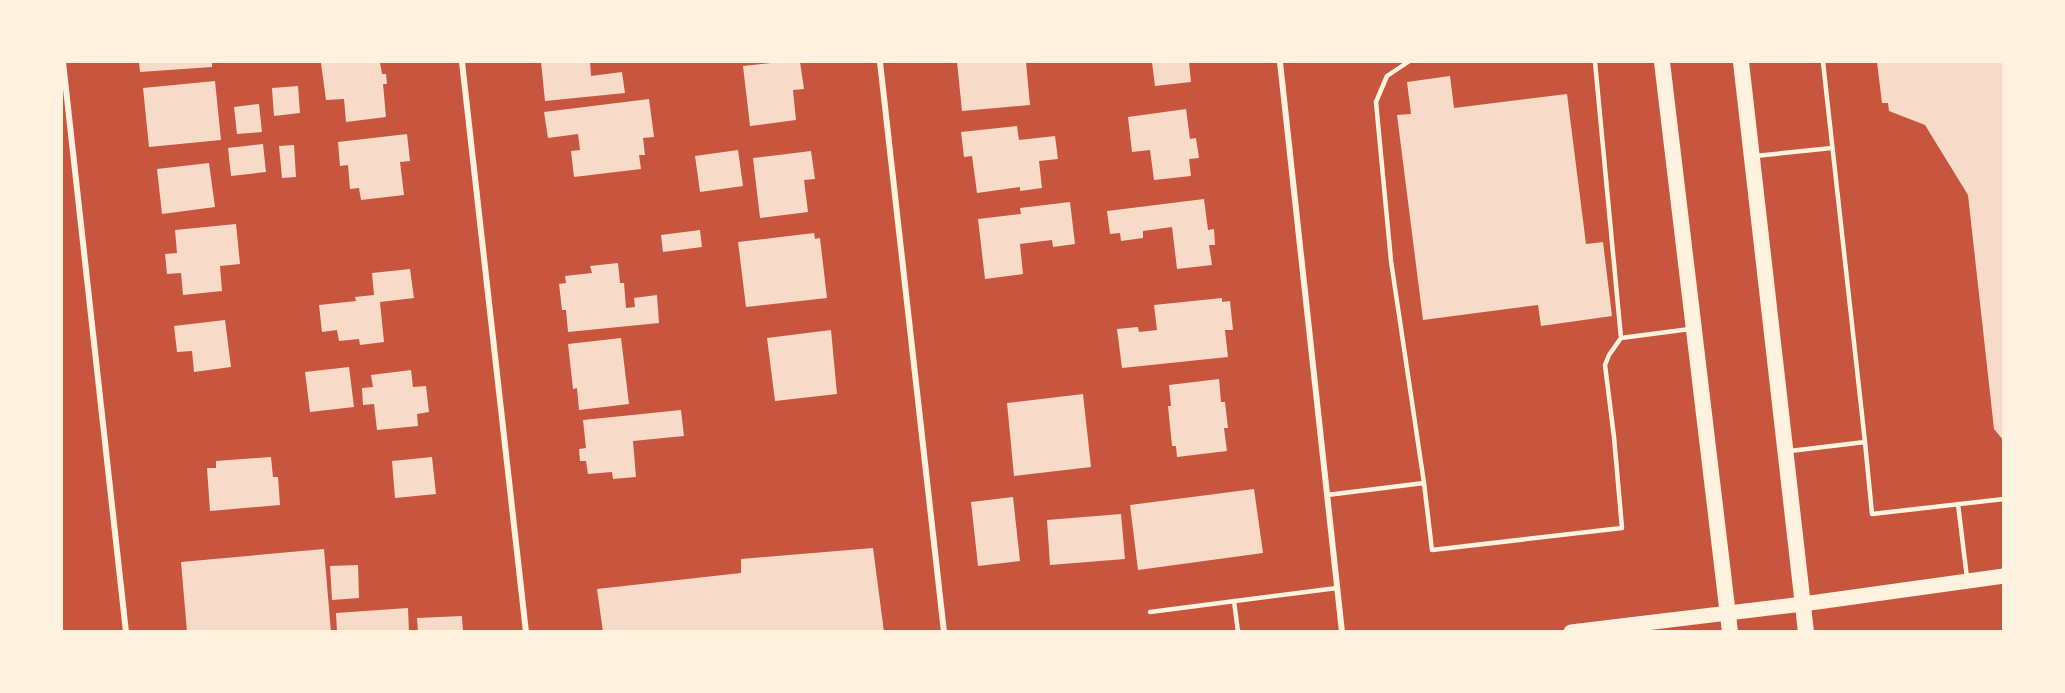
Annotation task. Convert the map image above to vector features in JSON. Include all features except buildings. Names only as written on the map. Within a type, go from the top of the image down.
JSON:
[{"type":"highway","points":[[1662,62],[1730,632]]},
{"type":"highway","points":[[1741,62],[1806,632]]},
{"type":"main road","points":[[1571,632],[1728,614],[2004,576]]},
{"type":"street","points":[[63,62],[126,632]]},
{"type":"street","points":[[462,62],[526,632]]},
{"type":"street","points":[[880,62],[944,632]]},
{"type":"street","points":[[1280,62],[1342,632]]},
{"type":"lane","points":[[1408,62],[1387,76],[1376,102],[1391,261],[1432,550],[1622,528],[1605,365],[1621,338],[1595,62]]},
{"type":"lane","points":[[1823,62],[1872,514],[2004,499]]},
{"type":"lane","points":[[1752,157],[1832,148]]},
{"type":"lane","points":[[1621,338],[1693,329]]},
{"type":"lane","points":[[1786,452],[1865,442]]},
{"type":"lane","points":[[1326,495],[1424,483]]},
{"type":"lane","points":[[1958,504],[1967,581]]},
{"type":"lane","points":[[1150,612],[1338,588]]},
{"type":"lane","points":[[1234,602],[1238,632]]}]
